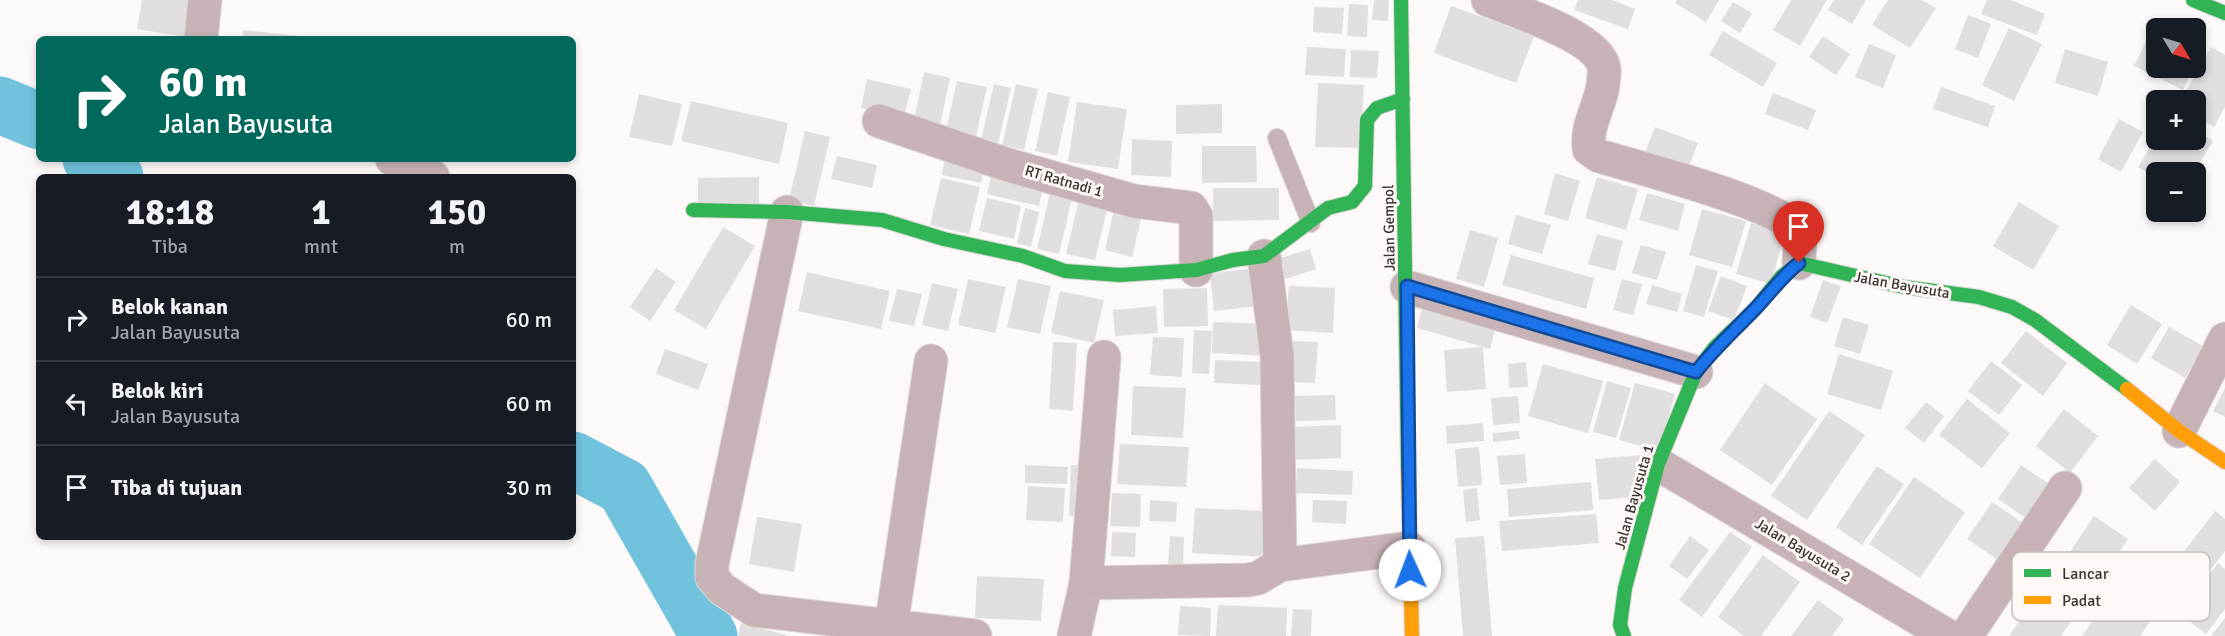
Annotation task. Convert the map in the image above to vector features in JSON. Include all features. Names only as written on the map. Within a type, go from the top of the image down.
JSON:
[{"type":"main road","name":"Jalan Gempol","points":[[1401,0],[1412,636]]},
{"type":"main road","points":[[2193,0],[2225,13]]},
{"type":"main road","points":[[693,210],[787,212],[882,220],[944,239],[1023,256],[1065,271],[1120,275],[1196,270],[1233,260],[1264,256],[1328,208],[1352,202],[1365,186],[1367,120],[1377,108],[1403,99]]},
{"type":"main road","points":[[1696,372],[1715,347],[1755,309],[1782,276],[1799,263]]},
{"type":"main road","name":"Jalan Bayusuta","points":[[1799,263],[1904,287],[1979,297],[2012,307],[2035,320],[2179,431],[2225,462]]},
{"type":"main road","name":"Jalan Bayusuta 1","points":[[1624,636],[1620,625],[1625,588],[1658,465],[1696,372]]},
{"type":"street","points":[[201,36],[205,0]]},
{"type":"street","points":[[1488,0],[1569,32],[1598,56],[1605,68],[1602,89],[1587,136],[1589,149],[1599,156],[1723,193],[1768,211],[1793,225],[1799,234],[1799,263]]},
{"type":"street","name":"RT Ratnadi 1","points":[[879,121],[1005,164],[1134,201],[1191,208],[1196,216],[1196,270]]},
{"type":"street","points":[[399,162],[425,174]]},
{"type":"street","points":[[787,212],[712,564],[712,578],[722,589],[754,610],[975,636]]},
{"type":"street","points":[[1264,256],[1277,356],[1280,565]]},
{"type":"street","points":[[1407,286],[1696,372]]},
{"type":"street","points":[[2179,431],[2225,339]]},
{"type":"street","points":[[1074,636],[1086,583],[1104,357]]},
{"type":"street","points":[[891,627],[931,361]]},
{"type":"street","name":"Jalan Bayusuta 2","points":[[1658,465],[1948,636]]},
{"type":"street","points":[[2022,552],[2065,488]]},
{"type":"street","points":[[1086,583],[1248,580],[1258,578],[1280,565],[1409,548]]},
{"type":"street","points":[[1966,636],[2012,567]]},
{"type":"lane","points":[[1277,138],[1311,223]]},
{"type":"building","points":[[142,0],[199,0],[193,36],[137,29]]},
{"type":"building","points":[[1374,0],[1389,0],[1388,21],[1372,20]]},
{"type":"building","points":[[1578,0],[1612,0],[1635,9],[1628,29],[1574,10]]},
{"type":"building","points":[[1677,0],[1719,0],[1706,22],[1675,3]]},
{"type":"building","points":[[1791,0],[1827,0],[1800,46],[1773,30]]},
{"type":"building","points":[[1834,0],[1866,0],[1852,24],[1828,10]]},
{"type":"building","points":[[1888,0],[1922,0],[1936,8],[1910,48],[1872,25]]},
{"type":"building","points":[[1987,0],[2011,0],[2045,14],[2037,35],[1981,14]]},
{"type":"building","points":[[1733,2],[1752,13],[1740,33],[1721,21]]},
{"type":"building","points":[[1349,4],[1368,5],[1367,37],[1347,36]]},
{"type":"building","points":[[1451,6],[1534,36],[1516,83],[1434,53]]},
{"type":"building","points":[[1314,7],[1344,8],[1342,34],[1313,32]]},
{"type":"building","points":[[1968,15],[1991,24],[1978,58],[1955,49]]},
{"type":"building","points":[[2009,28],[2042,44],[2014,101],[1982,85]]},
{"type":"building","points":[[243,30],[300,36],[242,36]]},
{"type":"building","points":[[1723,31],[1777,63],[1763,87],[1709,55]]},
{"type":"building","points":[[1823,36],[1850,54],[1836,75],[1809,57]]},
{"type":"building","points":[[2146,42],[2146,72],[2134,66]]},
{"type":"building","points":[[1869,44],[1896,55],[1883,88],[1855,77]]},
{"type":"building","points":[[1307,47],[1346,49],[1344,77],[1305,75]]},
{"type":"building","points":[[2211,47],[2225,55],[2225,107],[2214,127],[2206,123],[2206,90],[2187,90],[2193,78],[2206,78],[2206,56]]},
{"type":"building","points":[[2065,49],[2108,62],[2098,96],[2055,83]]},
{"type":"building","points":[[1351,50],[1379,51],[1377,78],[1350,77]]},
{"type":"building","points":[[924,72],[950,78],[940,125],[914,120]]},
{"type":"building","points":[[2158,78],[2189,78],[2183,90]]},
{"type":"building","points":[[867,79],[911,89],[904,117],[861,108]]},
{"type":"building","points":[[957,81],[987,87],[976,137],[946,130]]},
{"type":"building","points":[[1318,83],[1364,85],[1361,148],[1315,147]]},
{"type":"building","points":[[994,84],[1011,88],[998,144],[981,140]]},
{"type":"building","points":[[1016,84],[1038,89],[1024,150],[1002,145]]},
{"type":"building","points":[[1941,87],[1995,106],[1988,127],[1933,109]]},
{"type":"building","points":[[1048,92],[1070,97],[1057,156],[1035,151]]},
{"type":"building","points":[[1773,93],[1816,110],[1808,130],[1765,114]]},
{"type":"building","points":[[639,94],[682,104],[672,146],[629,137]]},
{"type":"building","points":[[691,101],[788,123],[779,164],[681,141]]},
{"type":"building","points":[[1077,102],[1127,109],[1118,169],[1068,162]]},
{"type":"building","points":[[1222,104],[1222,133],[1176,134],[1176,105]]},
{"type":"building","points":[[2119,119],[2143,132],[2121,172],[2098,159]]},
{"type":"building","points":[[1655,127],[1698,143],[1685,176],[1642,161]]},
{"type":"building","points":[[805,131],[830,137],[814,206],[789,200]]},
{"type":"building","points":[[2206,136],[2213,141],[2200,162],[2146,162],[2146,172],[2138,167],[2148,150],[2206,150]]},
{"type":"building","points":[[1132,139],[1172,141],[1171,177],[1131,175]]},
{"type":"building","points":[[1202,146],[1256,146],[1257,182],[1202,183]]},
{"type":"building","points":[[837,156],[877,165],[872,188],[831,179]]},
{"type":"building","points":[[944,162],[984,170],[981,183],[942,175]]},
{"type":"building","points":[[992,172],[1044,184],[1039,206],[987,194]]},
{"type":"building","points":[[1555,173],[1580,181],[1568,221],[1544,214]]},
{"type":"building","points":[[759,177],[759,206],[698,206],[698,178]]},
{"type":"building","points":[[1597,177],[1638,189],[1626,230],[1585,218]]},
{"type":"building","points":[[941,178],[980,187],[969,234],[930,225]]},
{"type":"building","points":[[1052,185],[1074,190],[1059,254],[1037,249]]},
{"type":"building","points":[[1213,188],[1279,188],[1279,220],[1213,221]]},
{"type":"building","points":[[1081,191],[1110,198],[1095,260],[1066,254]]},
{"type":"building","points":[[1647,193],[1685,204],[1678,231],[1639,220]]},
{"type":"building","points":[[987,198],[1021,206],[1014,239],[979,231]]},
{"type":"building","points":[[1116,200],[1144,207],[1132,257],[1105,250]]},
{"type":"building","points":[[2019,202],[2059,226],[2033,270],[1993,246]]},
{"type":"building","points":[[1025,208],[1039,212],[1031,247],[1017,243]]},
{"type":"building","points":[[1702,209],[1746,221],[1732,267],[1689,255]]},
{"type":"building","points":[[1516,215],[1551,225],[1542,254],[1508,244]]},
{"type":"building","points":[[1751,223],[1785,233],[1771,284],[1736,274]]},
{"type":"building","points":[[723,227],[755,246],[706,329],[674,310]]},
{"type":"building","points":[[1470,230],[1498,238],[1484,287],[1456,279]]},
{"type":"building","points":[[1597,234],[1623,241],[1615,271],[1588,264]]},
{"type":"building","points":[[1641,245],[1666,252],[1657,280],[1632,273]]},
{"type":"building","points":[[1310,249],[1316,269],[1283,280],[1277,259]]},
{"type":"building","points":[[1511,255],[1594,278],[1586,309],[1502,285]]},
{"type":"building","points":[[1696,265],[1718,271],[1704,317],[1683,311]]},
{"type":"building","points":[[1261,267],[1265,305],[1214,311],[1210,274]]},
{"type":"building","points":[[656,268],[676,282],[650,321],[630,307]]},
{"type":"building","points":[[807,272],[890,291],[881,329],[798,311]]},
{"type":"building","points":[[1721,276],[1747,286],[1734,320],[1708,311]]},
{"type":"building","points":[[968,279],[1006,287],[995,333],[958,325]]},
{"type":"building","points":[[1018,279],[1051,286],[1040,334],[1007,327]]},
{"type":"building","points":[[1622,279],[1642,284],[1633,315],[1613,310]]},
{"type":"building","points":[[1823,280],[1841,286],[1827,323],[1810,317]]},
{"type":"building","points":[[932,283],[958,289],[948,331],[922,325]]},
{"type":"building","points":[[1652,285],[1682,294],[1677,312],[1646,304]]},
{"type":"building","points":[[1289,286],[1335,288],[1333,333],[1286,330]]},
{"type":"building","points":[[1207,288],[1208,326],[1164,327],[1163,289]]},
{"type":"building","points":[[897,289],[922,294],[914,326],[889,321]]},
{"type":"building","points":[[1060,291],[1104,300],[1094,343],[1051,333]]},
{"type":"building","points":[[1424,302],[1497,322],[1490,349],[1417,328]]},
{"type":"building","points":[[2131,305],[2162,324],[2137,364],[2107,345]]},
{"type":"building","points":[[1156,306],[1158,333],[1115,336],[1113,310]]},
{"type":"building","points":[[1843,317],[1869,325],[1860,354],[1834,346]]},
{"type":"building","points":[[1213,322],[1270,324],[1268,356],[1212,353]]},
{"type":"building","points":[[2169,327],[2203,346],[2185,378],[2151,358]]},
{"type":"building","points":[[1194,330],[1212,331],[1209,374],[1192,373]]},
{"type":"building","points":[[2026,331],[2067,363],[2043,396],[2001,363]]},
{"type":"building","points":[[1153,337],[1184,338],[1182,377],[1150,375]]},
{"type":"building","points":[[1293,341],[1318,342],[1315,383],[1290,382]]},
{"type":"building","points":[[1053,342],[1077,343],[1073,411],[1049,409]]},
{"type":"building","points":[[1483,347],[1486,389],[1447,392],[1444,350]]},
{"type":"building","points":[[665,349],[708,364],[698,390],[656,374]]},
{"type":"building","points":[[1839,354],[1893,371],[1881,410],[1827,394]]},
{"type":"building","points":[[1215,360],[1263,362],[1262,385],[1214,383]]},
{"type":"building","points":[[1991,361],[2022,385],[1999,415],[1968,391]]},
{"type":"building","points":[[1526,362],[1528,387],[1509,388],[1508,364]]},
{"type":"building","points":[[1543,364],[1603,381],[1588,433],[1528,416]]},
{"type":"building","points":[[1607,381],[1631,388],[1616,438],[1593,432]]},
{"type":"building","points":[[1635,383],[1675,394],[1659,451],[1619,440]]},
{"type":"building","points":[[1765,383],[1817,419],[1772,485],[1720,450]]},
{"type":"building","points":[[1133,386],[1186,388],[1183,438],[1131,435]]},
{"type":"building","points":[[2225,388],[2225,417],[2213,411]]},
{"type":"building","points":[[1335,395],[1336,420],[1296,421],[1295,396]]},
{"type":"building","points":[[1518,396],[1520,423],[1493,425],[1491,398]]},
{"type":"building","points":[[1967,399],[2010,433],[1982,468],[1939,435]]},
{"type":"building","points":[[1926,402],[1944,416],[1924,443],[1905,428]]},
{"type":"building","points":[[2064,409],[2098,436],[2070,473],[2036,446]]},
{"type":"building","points":[[1829,411],[1865,435],[1807,520],[1771,496]]},
{"type":"building","points":[[1483,423],[1484,441],[1447,444],[1446,426]]},
{"type":"building","points":[[1341,425],[1341,458],[1294,460],[1294,427]]},
{"type":"building","points":[[1519,431],[1520,439],[1493,442],[1493,433]]},
{"type":"building","points":[[1120,444],[1189,447],[1186,487],[1117,484]]},
{"type":"building","points":[[1479,447],[1482,485],[1458,487],[1455,449]]},
{"type":"building","points":[[1525,454],[1527,483],[1500,485],[1497,456]]},
{"type":"building","points":[[1643,455],[1646,496],[1599,500],[1595,459]]},
{"type":"building","points":[[2155,459],[2180,482],[2155,511],[2129,488]]},
{"type":"building","points":[[1025,465],[1068,467],[1067,484],[1025,483]]},
{"type":"building","points":[[1071,465],[1091,466],[1088,517],[1069,516]]},
{"type":"building","points":[[2021,465],[2052,486],[2029,520],[1998,499]]},
{"type":"building","points":[[1877,466],[1904,484],[1862,545],[1836,527]]},
{"type":"building","points":[[1297,468],[1353,471],[1352,495],[1296,493]]},
{"type":"building","points":[[1914,477],[1965,512],[1920,578],[1869,544]]},
{"type":"building","points":[[1591,482],[1593,510],[1509,517],[1507,489]]},
{"type":"building","points":[[1028,486],[1065,488],[1063,522],[1026,520]]},
{"type":"building","points":[[1477,488],[1480,520],[1466,522],[1463,490]]},
{"type":"building","points":[[1112,493],[1141,494],[1140,527],[1110,526]]},
{"type":"building","points":[[1150,500],[1177,502],[1176,522],[1149,521]]},
{"type":"building","points":[[1313,500],[1347,501],[1346,524],[1312,522]]},
{"type":"building","points":[[1992,502],[2023,523],[1998,560],[1967,539]]},
{"type":"building","points":[[1195,508],[1268,511],[1265,557],[1192,553]]},
{"type":"building","points":[[2215,511],[2225,519],[2225,551],[2210,570],[2210,552],[2184,552]]},
{"type":"building","points":[[1596,514],[1599,543],[1502,551],[1499,521]]},
{"type":"building","points":[[2094,516],[2128,539],[2119,552],[2070,552]]},
{"type":"building","points":[[757,517],[802,524],[794,572],[749,564]]},
{"type":"building","points":[[1112,532],[1136,533],[1135,557],[1111,556]]},
{"type":"building","points":[[1730,532],[1752,547],[1702,617],[1679,600]]},
{"type":"building","points":[[1170,536],[1184,537],[1183,566],[1168,565]]},
{"type":"building","points":[[1484,536],[1492,636],[1463,636],[1455,538]]},
{"type":"building","points":[[1690,536],[1709,550],[1687,579],[1669,566]]},
{"type":"building","points":[[1763,555],[1800,582],[1761,636],[1744,636],[1718,617]]},
{"type":"building","points":[[2218,563],[2225,569],[2225,609],[2206,634],[2189,621],[2210,621],[2210,573]]},
{"type":"building","points":[[977,576],[1044,579],[1041,621],[975,618]]},
{"type":"building","points":[[1818,600],[1844,619],[1832,636],[1791,636]]},
{"type":"building","points":[[1218,605],[1287,608],[1286,636],[1216,636]]},
{"type":"building","points":[[1180,606],[1211,608],[1210,636],[1178,635]]},
{"type":"building","points":[[1293,609],[1312,610],[1311,636],[1291,636]]},
{"type":"building","points":[[2225,618],[2225,636],[2211,636]]},
{"type":"building","points":[[2019,621],[2071,621],[2061,636],[2009,636]]},
{"type":"building","points":[[2092,621],[2150,621],[2140,636],[2082,636]]},
{"type":"building","points":[[741,623],[786,635],[786,636],[738,636]]},
{"type":"waterway","points":[[0,105],[36,120]]},
{"type":"waterway","points":[[95,162],[111,174]]},
{"type":"waterway","points":[[576,462],[624,487],[709,636]]},
{"type":"traffic: fast","points":[[1401,0],[1408,472]]},
{"type":"traffic: fast","points":[[2193,0],[2225,13]]},
{"type":"traffic: fast","points":[[693,210],[787,212],[882,220],[944,239],[1023,256],[1065,271],[1120,275],[1196,270],[1233,260],[1264,256],[1328,208],[1352,202],[1365,186],[1367,120],[1377,108],[1403,99]]},
{"type":"traffic: fast","points":[[1624,636],[1620,625],[1625,588],[1658,464],[1696,372],[1715,347],[1755,309],[1782,276],[1799,263],[1904,287],[1979,297],[2012,307],[2035,320],[2127,389]]},
{"type":"traffic: slow","points":[[2127,389],[2179,431],[2225,462]]},
{"type":"traffic: slow","points":[[1408,472],[1412,636]]},
{"type":"route","points":[[1410,570],[1407,286],[1696,372],[1715,347],[1755,309],[1782,276],[1799,263]]}]
